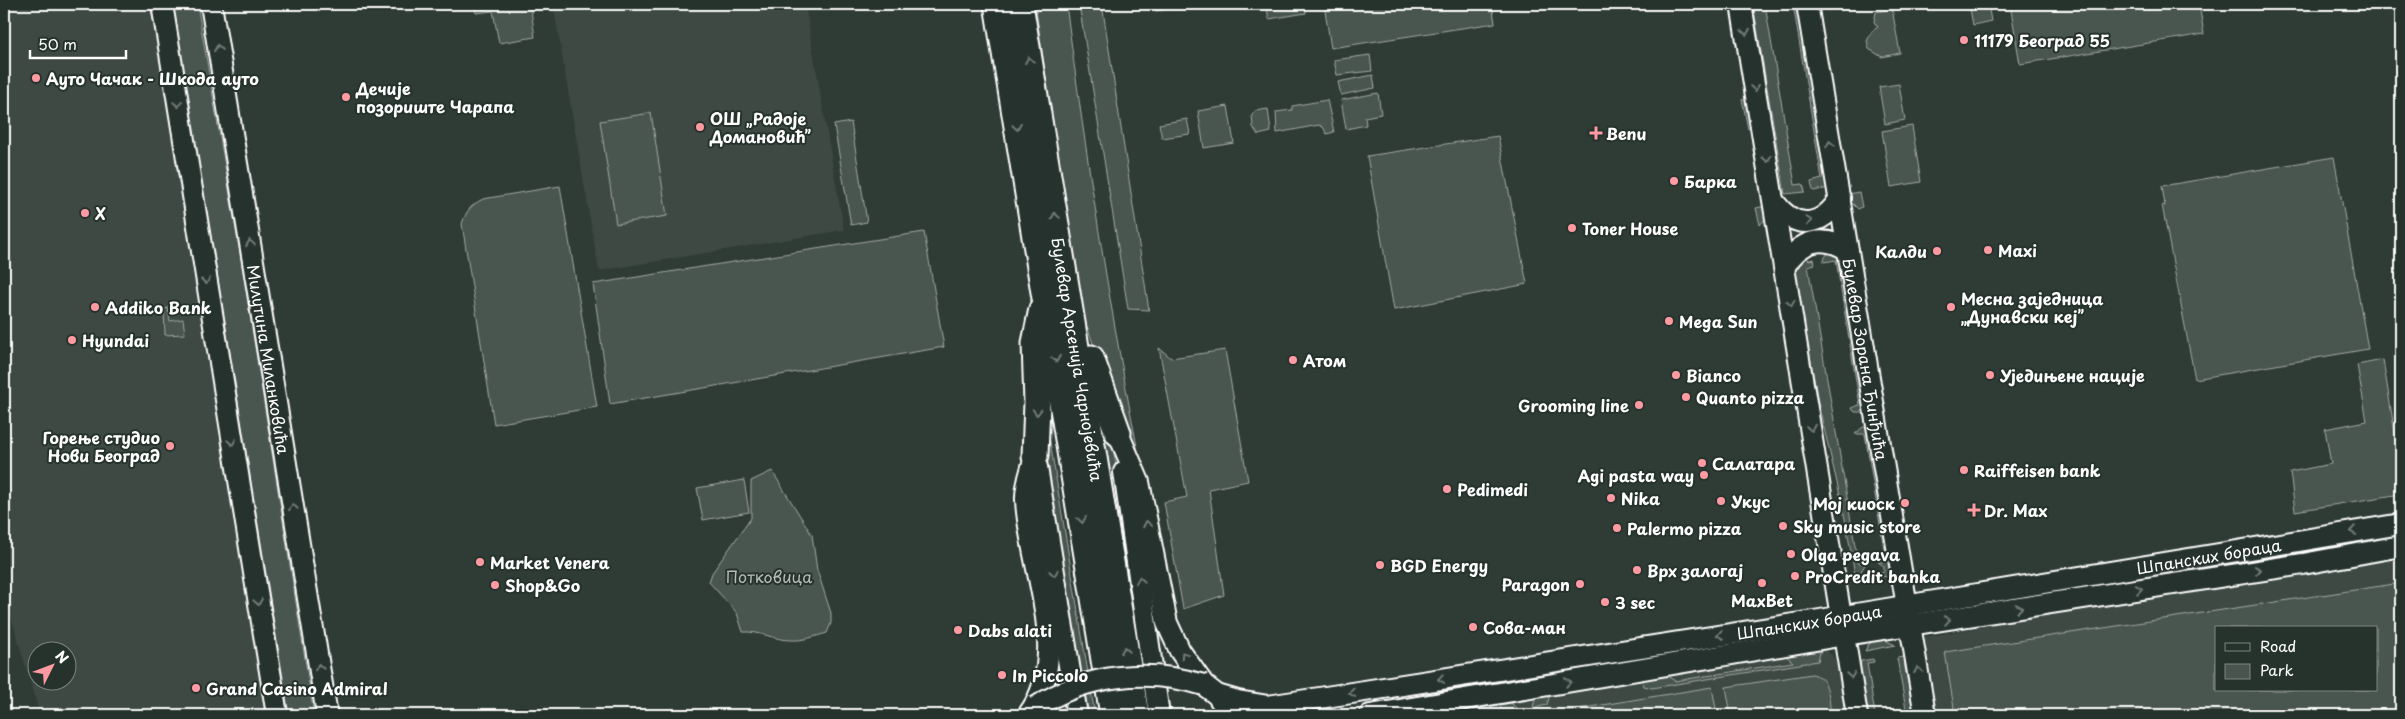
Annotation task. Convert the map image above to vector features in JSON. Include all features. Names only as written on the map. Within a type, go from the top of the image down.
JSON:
[{"type":"highway","name":"Булевар Арсенија Чарнојевића","points":[[997,4],[1113,715]]},
{"type":"highway","name":"Булевар Арсенија Чарнојевића","points":[[1020,4],[1136,715]]},
{"type":"highway","points":[[1066,282],[1096,374],[1118,433]]},
{"type":"highway","points":[[1035,456],[1037,403],[1035,343],[1045,294]]},
{"type":"street","points":[[162,4],[277,715]]},
{"type":"street","name":"Милутина Миланковића","points":[[211,4],[327,715]]},
{"type":"street","points":[[1741,4],[1775,203],[1857,715]]},
{"type":"street","name":"Булевар Зорана Ђинђића","points":[[1807,4],[1925,715]]},
{"type":"street","points":[[1775,203],[1784,215],[1796,221],[1808,223],[1826,216],[1840,198]]},
{"type":"street","points":[[1785,266],[1795,251],[1808,242],[1830,241],[1848,250]]},
{"type":"street","points":[[1118,433],[1139,482],[1167,623],[1180,651],[1230,715]]},
{"type":"street","name":"Булевар Арсенија Чарнојевића","points":[[1118,433],[1159,715]]},
{"type":"street","points":[[1032,711],[1047,669],[1049,643],[1026,499],[1035,456]]},
{"type":"street","points":[[1035,456],[1077,715]]},
{"type":"street","name":"Шпанских бораца","points":[[1370,715],[1844,626],[1908,605],[2401,524]]},
{"type":"street","name":"Шпанских бораца","points":[[1032,711],[1054,696],[1077,688],[1129,675],[1179,678],[1238,702],[1268,706],[1844,626],[1911,626],[2303,564],[2401,546]]},
{"type":"shaded area","points":[[4,4],[158,4],[273,715],[40,715],[33,692],[78,692],[78,642],[28,642],[28,675],[4,594]]},
{"type":"shaded area","name":"ОШ „Радоје Домановић”","points":[[553,4],[805,4],[844,230],[599,271]]},
{"type":"shaded area","points":[[2401,554],[2401,715],[1932,715],[1919,638],[2217,584]]},
{"type":"shaded area","points":[[1821,648],[1832,655],[1844,677],[1850,715],[1410,715],[1548,692],[1580,690]]},
{"type":"green space","points":[[173,4],[197,4],[240,253],[314,715],[289,715]]},
{"type":"green space","points":[[474,4],[530,4],[535,37],[499,43],[493,11],[476,13]]},
{"type":"green space","points":[[1035,4],[1066,4],[1099,234],[1140,462],[1081,309]]},
{"type":"green space","points":[[1079,4],[1102,4],[1149,310],[1128,309]]},
{"type":"green space","points":[[1155,4],[1195,4],[1156,11]]},
{"type":"green space","points":[[1266,4],[1305,4],[1306,13],[1269,19]]},
{"type":"green space","points":[[1324,4],[1492,4],[1495,23],[1331,48]]},
{"type":"green space","points":[[1753,4],[1765,4],[1795,185],[1803,184],[1805,192],[1785,194]]},
{"type":"green space","points":[[1793,4],[1804,4],[1835,187],[1813,191],[1811,182],[1822,179]]},
{"type":"green space","points":[[1969,4],[1988,4],[1991,21],[1973,25]]},
{"type":"green space","points":[[2010,4],[2199,4],[2204,34],[2020,64]]},
{"type":"green space","points":[[1892,9],[1900,53],[1882,57],[1869,49],[1867,41],[1872,31],[1878,27],[1874,22],[1876,12]]},
{"type":"green space","points":[[1370,55],[1372,71],[1337,75],[1334,60]]},
{"type":"green space","points":[[1373,75],[1375,88],[1341,95],[1338,82]]},
{"type":"green space","points":[[1899,84],[1905,120],[1885,124],[1879,87]]},
{"type":"green space","points":[[1378,93],[1381,114],[1365,117],[1366,125],[1346,129],[1341,100]]},
{"type":"green space","points":[[1742,99],[1748,103],[1757,122],[1748,129]]},
{"type":"green space","points":[[1327,100],[1334,132],[1327,134],[1323,127],[1319,125],[1277,133],[1276,112],[1292,110],[1292,106]]},
{"type":"green space","points":[[1228,106],[1234,143],[1204,148],[1198,111]]},
{"type":"green space","points":[[1268,109],[1271,132],[1258,135],[1253,127],[1252,115],[1255,111]]},
{"type":"green space","points":[[651,113],[667,216],[616,224],[600,121]]},
{"type":"green space","points":[[1187,119],[1190,134],[1162,138],[1159,124]]},
{"type":"green space","points":[[851,122],[867,222],[851,225],[834,125]]},
{"type":"green space","points":[[1912,126],[1921,182],[1891,187],[1882,131]]},
{"type":"green space","points":[[1498,136],[1527,284],[1394,310],[1367,156]]},
{"type":"green space","points":[[2334,157],[2368,349],[2195,379],[2162,205],[2165,206],[2162,186]]},
{"type":"green space","points":[[560,186],[597,407],[494,424],[462,224],[465,215],[470,209],[483,199]]},
{"type":"green space","points":[[1859,192],[1862,207],[1858,209],[1850,201],[1848,194]]},
{"type":"green space","points":[[1770,205],[1771,212],[1760,225],[1756,208]]},
{"type":"green space","points":[[924,232],[944,347],[610,404],[593,284]]},
{"type":"green space","points":[[1829,251],[1840,253],[1868,409],[1861,412],[1855,412],[1851,408],[1860,405],[1836,260],[1824,262]]},
{"type":"green space","points":[[1804,255],[1809,260],[1814,259],[1815,264],[1808,266],[1858,563],[1866,563],[1860,573],[1866,576],[1884,571],[1884,566],[1878,562],[1886,561],[1865,434],[1855,434],[1863,427],[1870,427],[1898,575],[1856,580],[1843,508],[1819,407],[1794,267]]},
{"type":"green space","points":[[168,308],[170,321],[183,319],[185,334],[165,335],[164,309]]},
{"type":"green space","points":[[1159,348],[1171,358],[1225,350],[1248,481],[1209,489],[1224,595],[1183,609],[1164,502],[1187,497]]},
{"type":"green space","points":[[2383,360],[2401,471],[2401,494],[2295,511],[2290,472],[2331,464],[2325,429],[2367,421],[2357,365]]},
{"type":"green space","points":[[1096,396],[1112,441],[1157,715],[1147,715]]},
{"type":"green space","points":[[1043,399],[1095,715],[1088,715],[1045,452]]},
{"type":"green space","name":"Потковица","points":[[772,471],[812,535],[817,570],[831,613],[831,623],[827,633],[805,639],[785,640],[743,632],[737,613],[709,582],[712,573],[751,518],[751,481]]},
{"type":"green space","points":[[744,480],[749,512],[703,520],[697,488]]},
{"type":"green space","points":[[2401,583],[2401,715],[1955,715],[1945,652]]},
{"type":"green space","points":[[1875,640],[1885,640],[1895,645],[1865,651],[1868,645]]},
{"type":"green space","points":[[1821,648],[1818,661],[1652,688],[1644,686],[1641,678],[1664,674],[1675,681],[1793,662],[1784,654]]},
{"type":"green space","points":[[1903,657],[1914,715],[1907,715],[1897,658]]},
{"type":"green space","points":[[1873,659],[1874,662],[1867,663],[1875,715],[1866,715],[1859,676],[1861,661]]},
{"type":"green space","points":[[1812,674],[1822,680],[1828,690],[1831,715],[1731,715],[1726,687]]},
{"type":"green space","points":[[1712,687],[1717,715],[1560,715],[1559,712]]},
{"type":"green space","points":[[1548,692],[1547,705],[1533,708],[1538,697]]},
{"type":"green space","points":[[1499,700],[1508,700],[1518,710],[1503,711],[1499,706]]},
{"type":"place","name":"11179 Београд 55","points":[[1964,40]]},
{"type":"place","name":"Ауто Чачак - Шкода ауто","points":[[36,78]]},
{"type":"place","name":"Дечије позориште Чарапа","points":[[346,97]]},
{"type":"place","name":"ОШ „Радоје Домановић”","points":[[700,127]]},
{"type":"place","name":"Benu","points":[[1596,133]]},
{"type":"place","name":"Барка","points":[[1674,181]]},
{"type":"place","name":"X","points":[[85,213]]},
{"type":"place","name":"Toner House","points":[[1572,228]]},
{"type":"place","name":"Maxi","points":[[1988,250]]},
{"type":"place","name":"Калди","points":[[1937,251]]},
{"type":"place","name":"Addiko Bank","points":[[95,307]]},
{"type":"place","name":"Месна заједница „Дунавски кеј”","points":[[1951,307]]},
{"type":"place","name":"Mega Sun","points":[[1669,321]]},
{"type":"place","name":"Hyundai","points":[[72,340]]},
{"type":"place","name":"Атом","points":[[1293,360]]},
{"type":"place","name":"Bianco","points":[[1676,375]]},
{"type":"place","name":"Уједињене нације","points":[[1990,375]]},
{"type":"place","name":"Quanto pizza","points":[[1686,397]]},
{"type":"place","name":"Grooming line","points":[[1639,405]]},
{"type":"place","name":"Горење студио Нови Београд","points":[[170,446]]},
{"type":"place","name":"Салатара","points":[[1702,463]]},
{"type":"place","name":"Raiffeisen bank","points":[[1964,470]]},
{"type":"place","name":"Agi pasta way","points":[[1704,475]]},
{"type":"place","name":"Pedimedi","points":[[1447,489]]},
{"type":"place","name":"Nika","points":[[1611,498]]},
{"type":"place","name":"Укус","points":[[1721,501]]},
{"type":"place","name":"Мој киоск","points":[[1905,503]]},
{"type":"place","name":"Dr. Max","points":[[1974,510]]},
{"type":"place","name":"Sky music store","points":[[1783,526]]},
{"type":"place","name":"Palermo pizza","points":[[1617,528]]},
{"type":"place","name":"Olga pegava","points":[[1791,554]]},
{"type":"place","name":"Market Venera","points":[[480,562]]},
{"type":"place","name":"BGD Energy","points":[[1380,565]]},
{"type":"place","name":"Врх залогај","points":[[1637,570]]},
{"type":"place","name":"ProCredit banka","points":[[1795,576]]},
{"type":"place","name":"MaxBet","points":[[1762,583]]},
{"type":"place","name":"Paragon","points":[[1580,584]]},
{"type":"place","name":"Shop&Go","points":[[495,585]]},
{"type":"place","name":"3 sec","points":[[1605,602]]},
{"type":"place","name":"Сова-ман","points":[[1473,627]]},
{"type":"place","name":"Dabs alati","points":[[958,630]]},
{"type":"place","name":"In Piccolo","points":[[1002,675]]},
{"type":"place","name":"Grand Casino Admiral","points":[[196,688]]}]
